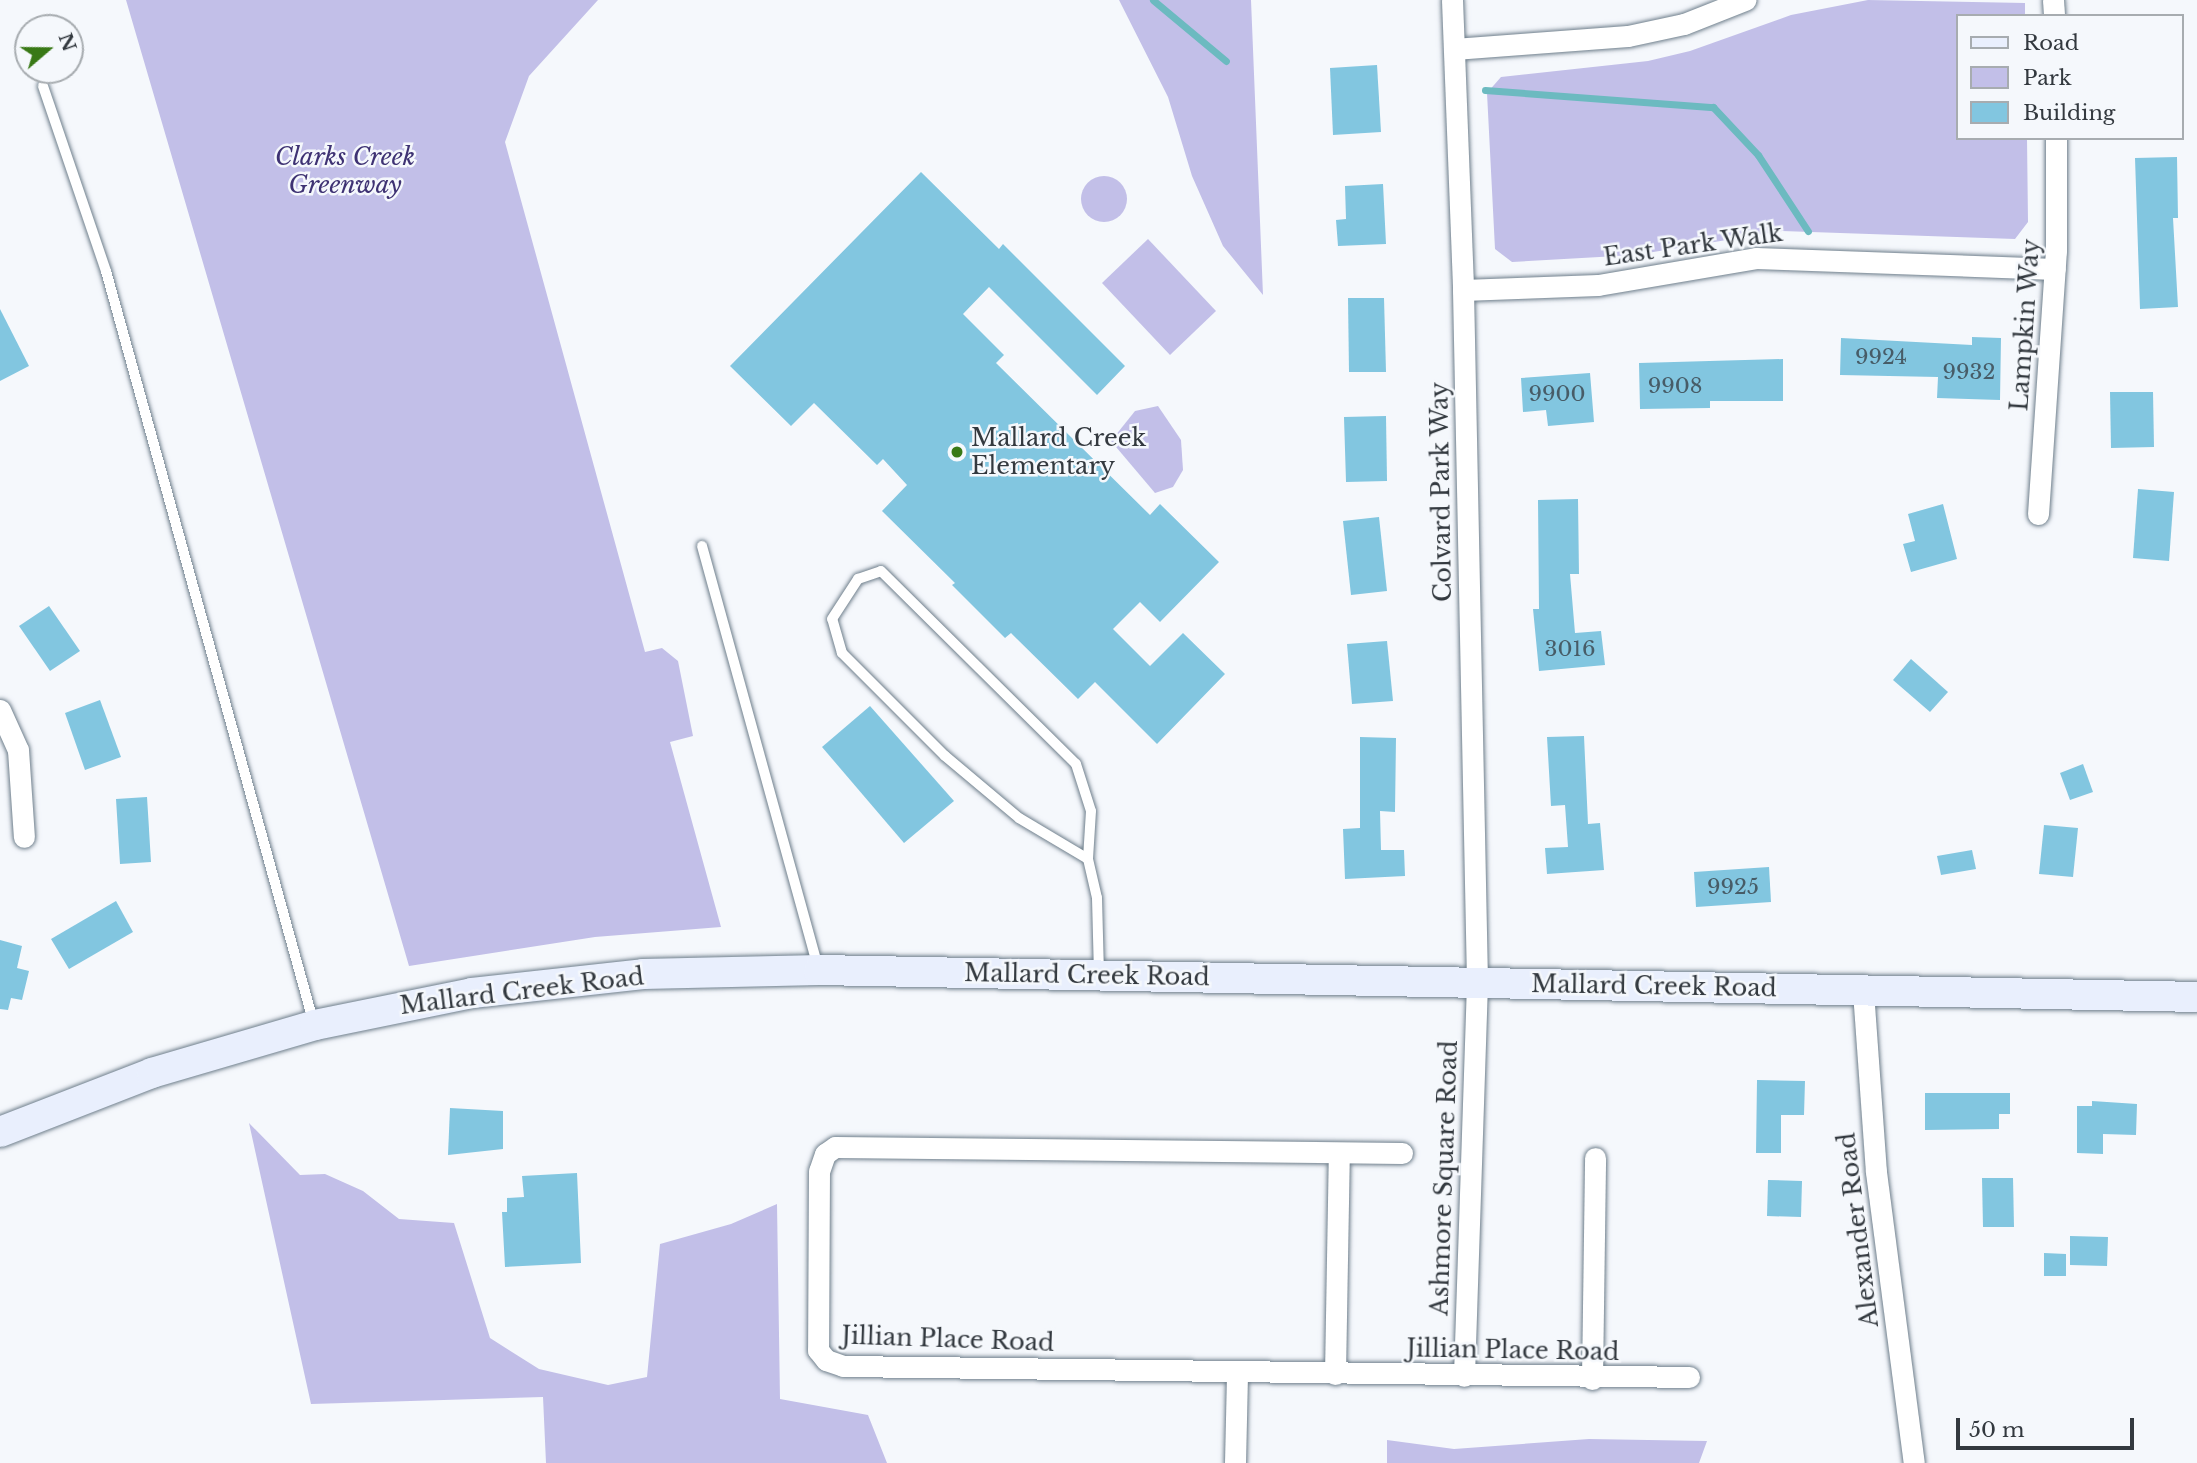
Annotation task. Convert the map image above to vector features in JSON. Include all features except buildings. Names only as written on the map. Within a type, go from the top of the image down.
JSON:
[{"type":"main road","name":"Mallard Creek Road","points":[[0,1132],[152,1073],[315,1025],[386,1008],[542,984],[643,974],[819,970],[2197,997]]},
{"type":"street","name":"Colvard Park Way","points":[[1452,0],[1463,290],[1477,982]]},
{"type":"street","points":[[1454,49],[1628,36],[1684,24],[1745,0]]},
{"type":"street","name":"Lampkin Way","points":[[2038,514],[2055,269],[2056,140]]},
{"type":"street","name":"East Park Walk","points":[[1463,290],[1598,285],[1756,258],[2055,269]]},
{"type":"street","points":[[0,709],[18,750],[24,837]]},
{"type":"street","name":"Ashmore Square Road","points":[[1464,1376],[1477,982]]},
{"type":"street","name":"Alexander Road","points":[[1863,991],[1876,1172],[1914,1463]]},
{"type":"street","name":"Jillian Place Road","points":[[1402,1153],[848,1144],[835,1147],[820,1162],[816,1337],[818,1350],[834,1364],[1592,1379],[1689,1377]]},
{"type":"street","points":[[1335,1374],[1339,1153]]},
{"type":"street","points":[[1592,1379],[1595,1158]]},
{"type":"street","points":[[1235,1463],[1237,1372]]},
{"type":"lane","points":[[43,86],[106,271],[315,1025]]},
{"type":"lane","points":[[702,546],[819,970]]},
{"type":"lane","points":[[1088,859],[1009,810],[945,756],[842,653],[832,620],[858,579],[881,571],[1076,764],[1091,811],[1088,859],[1097,898],[1100,975]]},
{"type":"green space","name":"Clarks Creek Greenway","points":[[126,0],[598,0],[529,76],[505,142],[645,652],[662,648],[678,661],[693,736],[670,742],[721,927],[595,937],[409,966]]},
{"type":"green space","points":[[1119,0],[1251,0],[1263,295],[1223,246],[1192,176],[1168,97]]},
{"type":"green space","points":[[1868,0],[2025,3],[2025,14],[1955,14],[1955,140],[2027,140],[2028,222],[2015,239],[1782,231],[1635,255],[1512,262],[1495,249],[1487,93],[1501,77],[1648,61],[1690,51],[1791,15]]},
{"type":"green space","points":[[1104,176],[1121,182],[1127,199],[1121,216],[1104,222],[1087,216],[1081,199],[1087,182]]},
{"type":"green space","points":[[1148,239],[1216,311],[1170,355],[1102,283]]},
{"type":"green space","points":[[1158,406],[1181,440],[1183,470],[1173,487],[1155,493],[1111,441],[1135,411]]},
{"type":"green space","points":[[249,1123],[300,1175],[325,1174],[363,1191],[399,1219],[454,1223],[490,1338],[539,1369],[608,1385],[647,1377],[660,1244],[731,1224],[777,1204],[780,1399],[868,1415],[887,1463],[546,1463],[543,1397],[311,1404]]},
{"type":"green space","points":[[1589,1439],[1707,1441],[1699,1463],[1387,1463],[1387,1440],[1454,1449]]},
{"type":"waterway","points":[[1153,0],[1226,61]]},
{"type":"waterway","points":[[1485,90],[1713,107],[1758,155],[1808,231]]},
{"type":"place","name":"Mallard Creek Elementary","points":[[957,452]]}]
